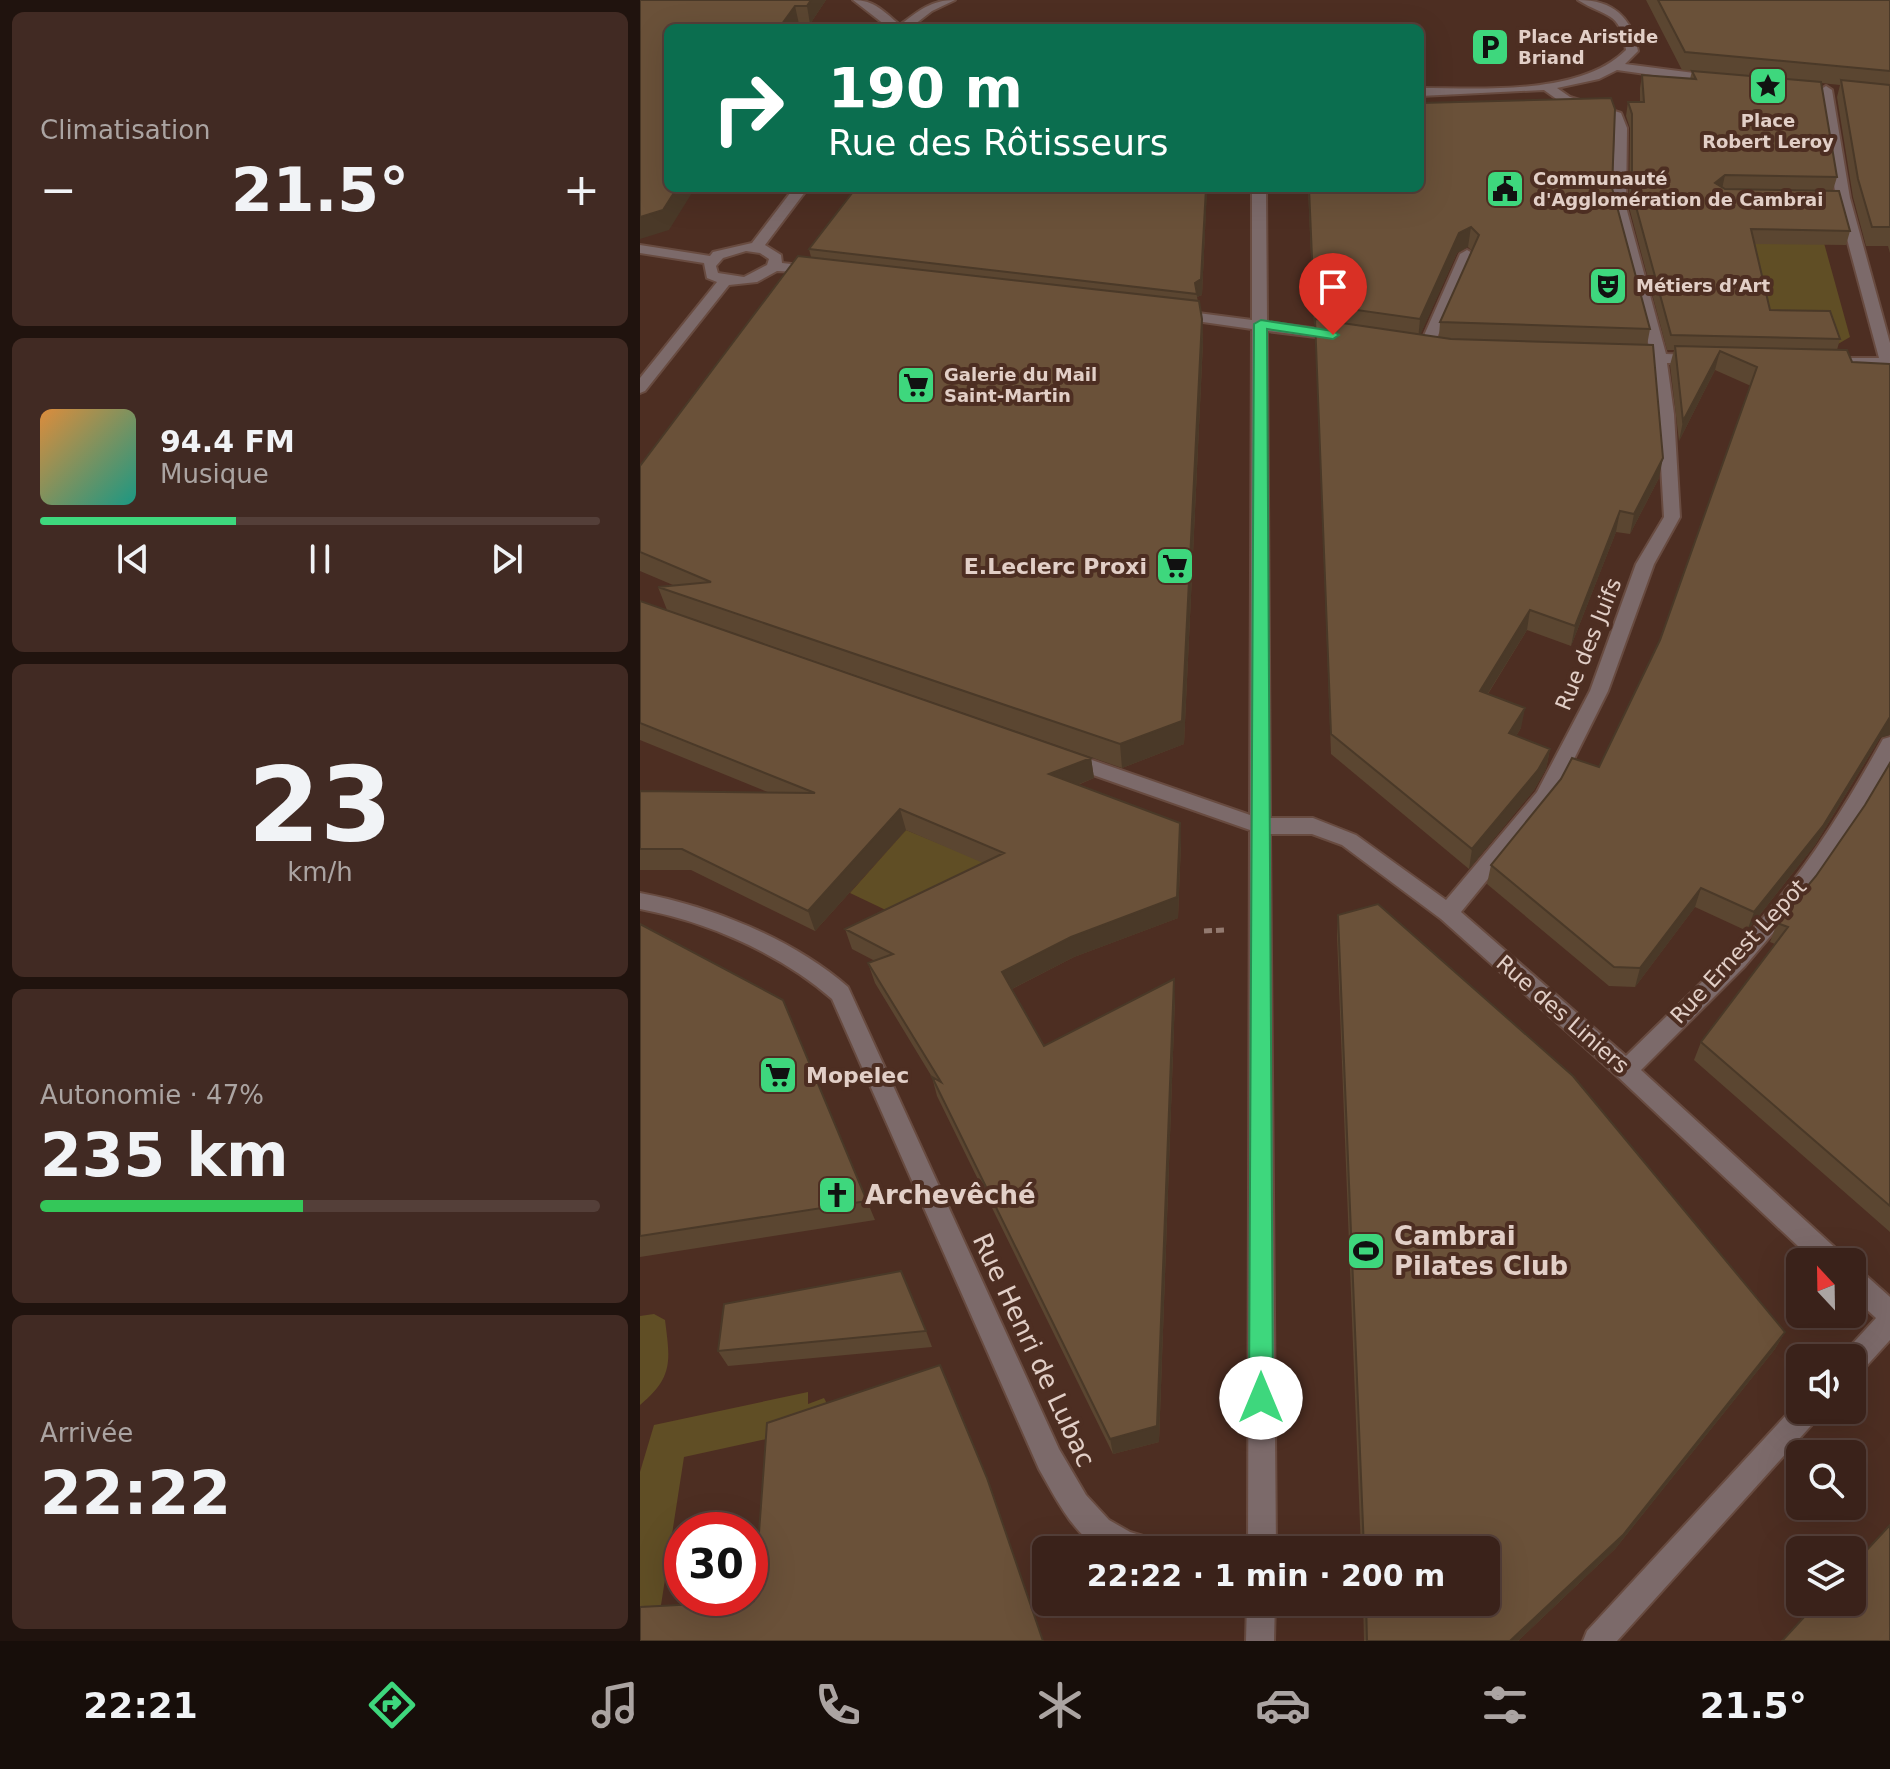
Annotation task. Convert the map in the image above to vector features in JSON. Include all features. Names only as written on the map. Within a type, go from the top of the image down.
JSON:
[{"type":"street","points":[[859,0],[874,8],[892,24]]},
{"type":"street","points":[[908,24],[928,9],[949,0]]},
{"type":"street","points":[[1584,0],[1617,5],[1630,35],[1632,51],[1618,67]]},
{"type":"street","points":[[1424,92],[1546,86],[1618,67],[1731,82]]},
{"type":"street","name":"Rue des Juifs","points":[[1448,913],[1545,797],[1599,691],[1645,564],[1672,517],[1666,414],[1656,338],[1619,207],[1621,128],[1615,113],[1566,100],[1546,86]]},
{"type":"street","points":[[1825,90],[1837,198],[1889,363],[1826,362]]},
{"type":"street","points":[[756,247],[798,192]]},
{"type":"street","points":[[1259,192],[1262,1536]]},
{"type":"street","points":[[774,267],[774,254],[756,247],[726,251],[709,265],[712,275],[726,280],[759,277],[774,267],[834,272]]},
{"type":"street","points":[[640,249],[712,260]]},
{"type":"street","points":[[1424,349],[1467,254]]},
{"type":"street","points":[[640,388],[726,280]]},
{"type":"street","points":[[1166,313],[1364,340]]},
{"type":"street","points":[[1609,357],[1719,360]]},
{"type":"street","name":"Rue Ernest Lepot","points":[[1626,1070],[1735,960],[1797,891],[1861,798],[1890,744]]},
{"type":"street","name":"Rue des Liniers","points":[[1043,750],[1261,826],[1313,826],[1334,832],[1448,913],[1626,1070],[1818,1248]]},
{"type":"street","name":"Rue Henri de Lubac","points":[[640,901],[681,909],[816,971],[840,993],[1049,1459],[1086,1518],[1105,1536]]},
{"type":"street","points":[[1866,1292],[1890,1314]]},
{"type":"street","points":[[1866,1348],[1890,1322]]},
{"type":"street","points":[[1597,1641],[1795,1424]]},
{"type":"street","points":[[1260,1641],[1261,1616]]},
{"type":"shaded area","points":[[1746,243],[1824,243],[1850,337],[1838,344],[1766,325]]},
{"type":"shaded area","points":[[906,830],[950,848],[1008,851],[911,922],[850,893]]},
{"type":"shaded area","points":[[654,1314],[665,1320],[667,1367],[659,1386],[640,1405],[640,1316]]},
{"type":"shaded area","points":[[808,1392],[808,1404],[824,1398],[834,1417],[776,1437],[684,1457],[675,1512],[664,1512],[664,1586],[659,1618],[640,1619],[640,1472],[654,1425]]},
{"type":"building","points":[[640,0],[811,0],[807,6],[795,6],[782,24],[664,24],[664,192],[674,192],[663,210],[640,217]]},
{"type":"building","points":[[1658,0],[1890,0],[1890,71],[1685,52]]},
{"type":"building","points":[[1692,71],[1821,82],[1837,177],[1725,175],[1715,183],[1725,189],[1839,191],[1850,231],[1751,229],[1770,310],[1830,311],[1840,339],[1671,335],[1632,192],[1632,114],[1628,102],[1644,102],[1642,75],[1696,79]]},
{"type":"building","points":[[1841,80],[1890,85],[1890,227],[1872,227],[1858,179]]},
{"type":"building","points":[[1611,98],[1615,109],[1612,188],[1650,329],[1440,322],[1479,235],[1471,227],[1459,233],[1420,319],[1314,304],[1309,192],[1424,192],[1424,103]]},
{"type":"building","points":[[853,192],[1206,192],[1201,279],[1195,283],[1197,294],[809,249]]},
{"type":"building","points":[[798,256],[1199,301],[1202,319],[1182,721],[1120,744],[658,587],[711,582],[640,552],[640,466]]},
{"type":"building","points":[[1315,319],[1451,339],[1653,345],[1663,458],[1634,514],[1620,511],[1575,626],[1530,610],[1480,691],[1525,708],[1509,733],[1550,749],[1538,770],[1472,849],[1331,734]]},
{"type":"building","points":[[1675,346],[1847,350],[1852,362],[1890,364],[1890,717],[1823,826],[1754,912],[1701,888],[1640,968],[1614,967],[1491,865],[1561,779],[1572,758],[1599,767],[1660,640],[1757,367],[1720,351],[1683,421]]},
{"type":"building","points":[[640,601],[1091,758],[1049,774],[1180,823],[1177,897],[1071,937],[1002,972],[1044,1046],[1174,979],[1157,1426],[1110,1439],[932,1077],[941,1082],[868,963],[893,954],[845,929],[1004,853],[900,809],[808,911],[682,849],[640,849],[640,791],[815,793],[640,723]]},
{"type":"building","points":[[1890,763],[1890,1206],[1701,1042],[1788,927],[1777,923],[1816,876]]},
{"type":"building","points":[[1378,904],[1573,1076],[1785,1332],[1623,1535],[1510,1641],[1367,1641],[1366,1616],[1500,1616],[1500,1536],[1363,1536],[1338,915]]},
{"type":"building","points":[[640,924],[783,1000],[867,1201],[640,1236]]},
{"type":"building","points":[[901,1271],[926,1331],[718,1351],[724,1304]]},
{"type":"building","points":[[940,1365],[987,1478],[1043,1641],[640,1641],[640,1607],[664,1606],[664,1616],[768,1616],[768,1512],[760,1512],[767,1423]]},
{"type":"building","points":[[1890,1525],[1890,1641],[1782,1641],[1805,1616],[1866,1616],[1866,1551]]},
{"type":"place","name":"Place Aristide Briand","points":[[1490,47]]},
{"type":"place","name":"Place Robert Leroy","points":[[1768,86]]},
{"type":"place","name":"Communauté d'Agglomération de Cambrai","points":[[1505,189]]},
{"type":"place","name":"Métiers d’Art","points":[[1608,286]]},
{"type":"place","name":"Galerie du Mail Saint-Martin","points":[[916,385]]},
{"type":"place","name":"E.Leclerc Proxi","points":[[1175,566]]},
{"type":"place","name":"Mopelec","points":[[778,1075]]},
{"type":"place","name":"Archevêché","points":[[837,1195]]},
{"type":"place","name":"Cambrai Pilates Club","points":[[1366,1251]]},
{"type":"route","points":[[1261,1398],[1261,324],[1333,335]]}]
